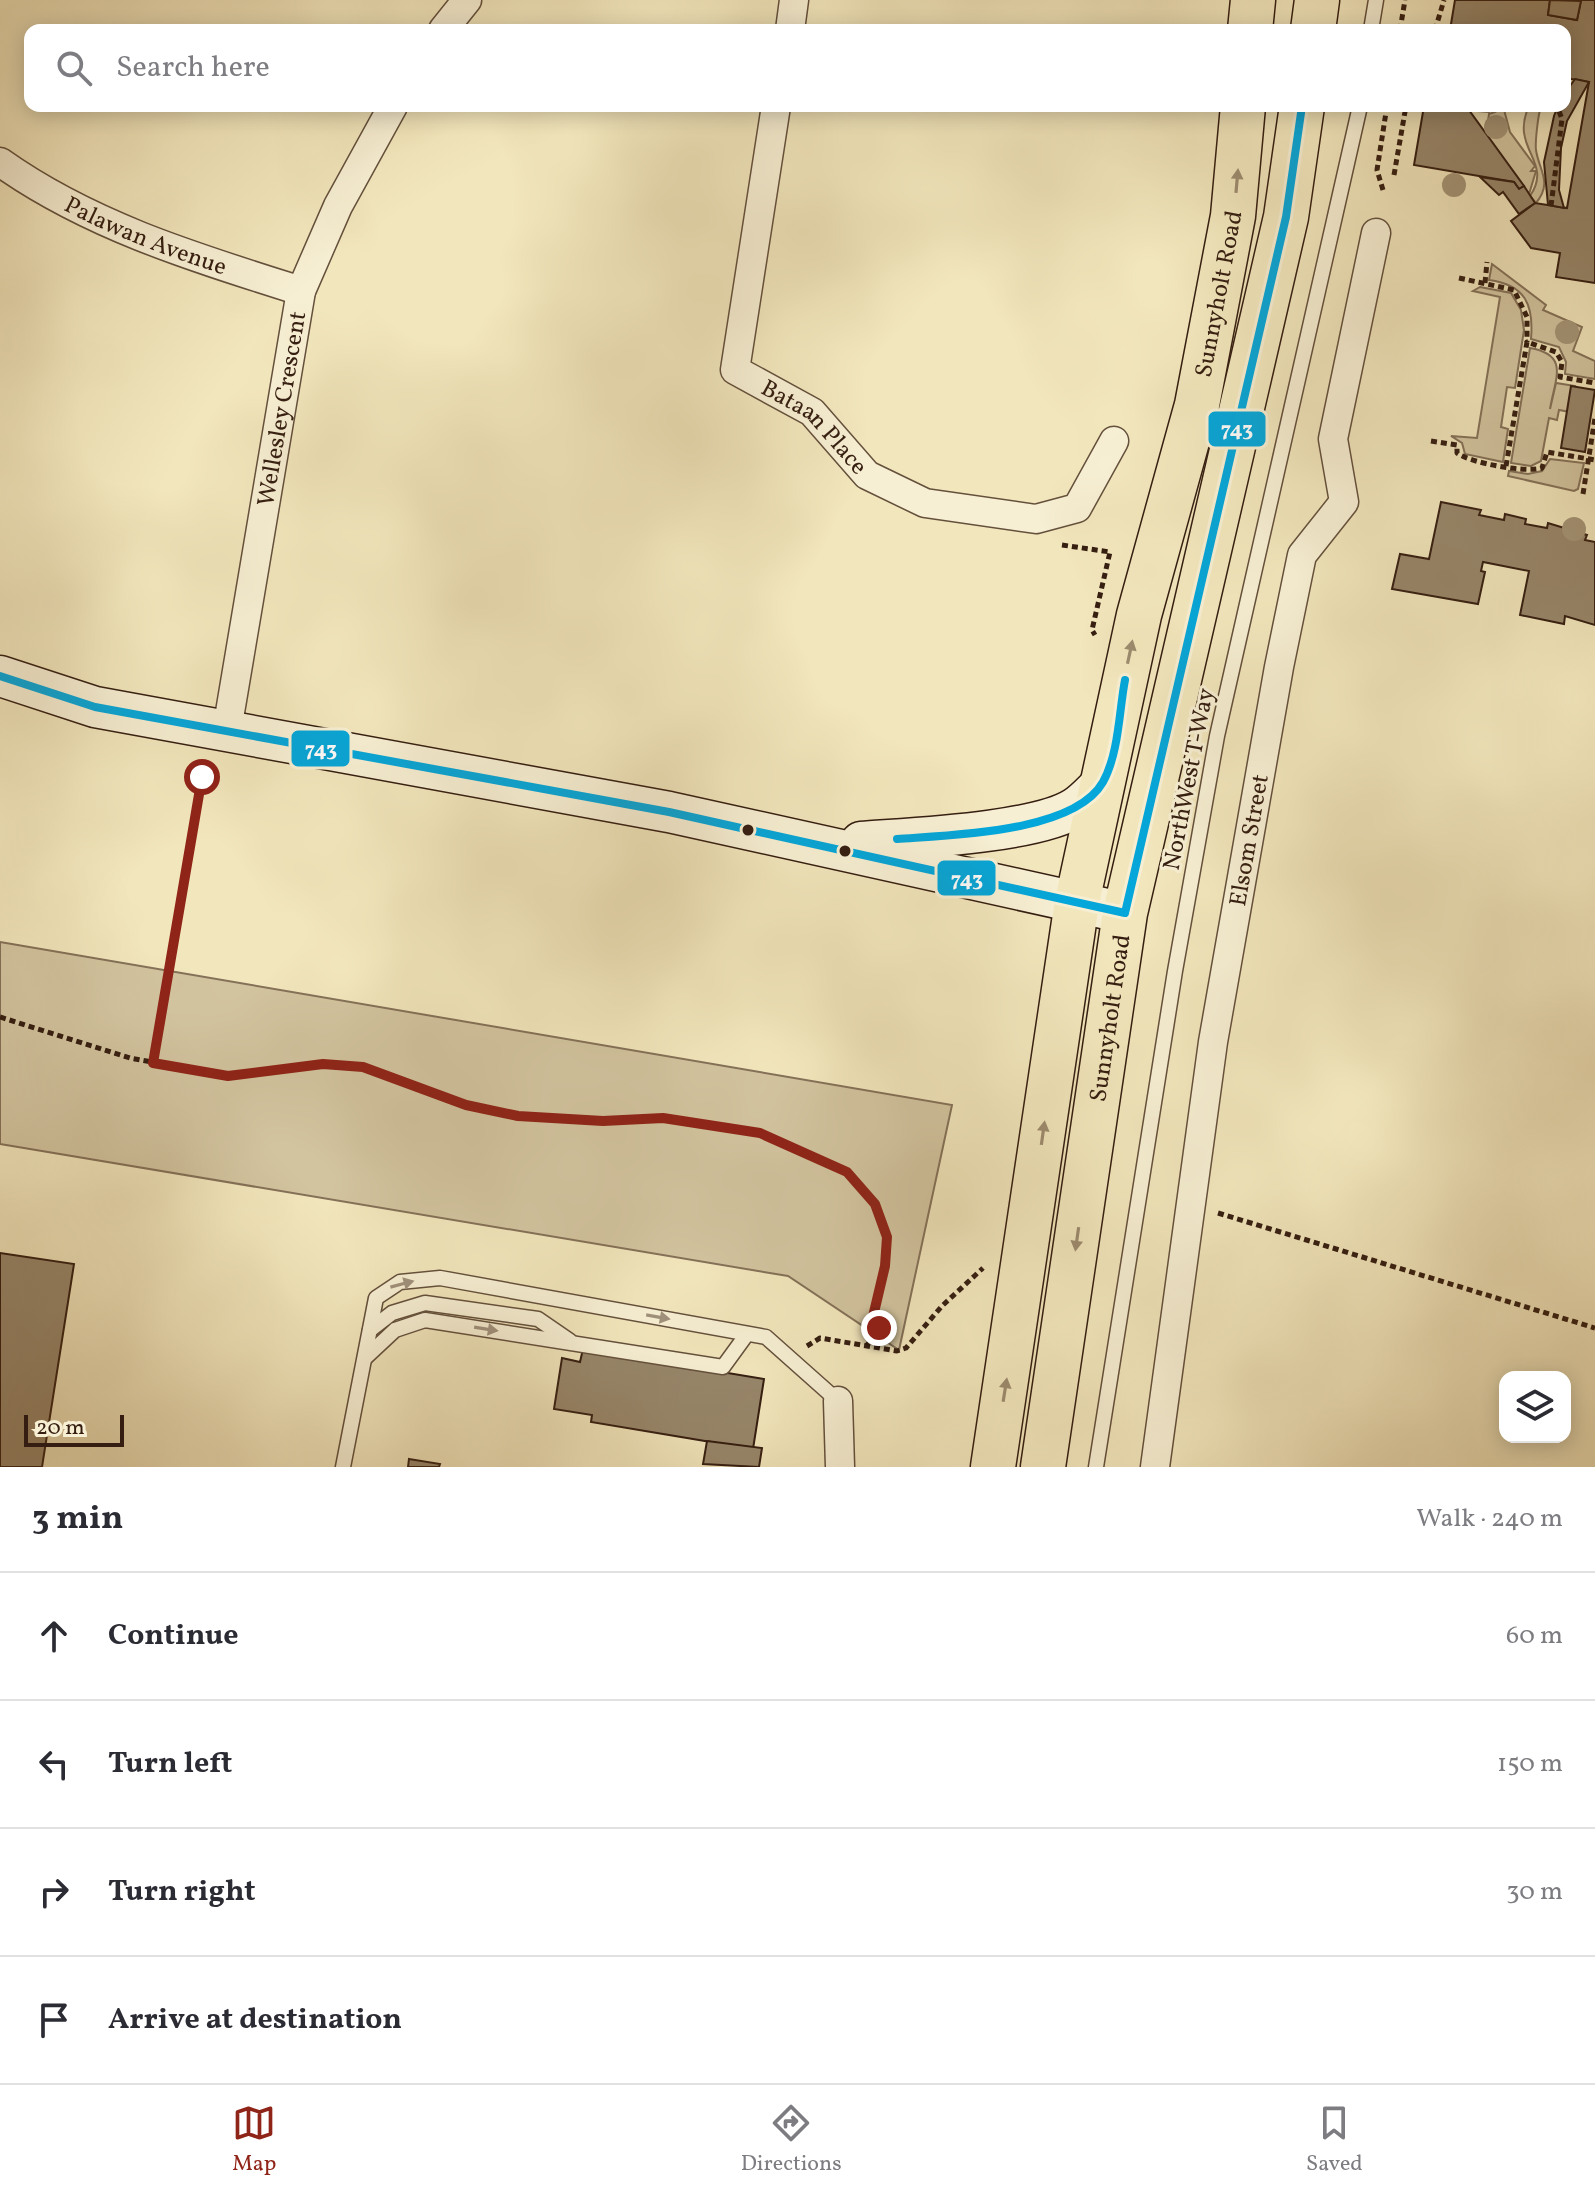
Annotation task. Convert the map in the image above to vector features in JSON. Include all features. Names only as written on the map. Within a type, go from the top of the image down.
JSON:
[{"type":"main road","points":[[1251,24],[1253,0]]},
{"type":"main road","points":[[1314,24],[1317,0]]},
{"type":"main road","name":"Sunnyholt Road","points":[[993,1467],[1077,902],[1139,615],[1197,405],[1233,216],[1242,112]]},
{"type":"main road","name":"Sunnyholt Road","points":[[1043,1467],[1125,913],[1286,217],[1301,112]]},
{"type":"street","points":[[448,24],[467,0]]},
{"type":"street","name":"Wellesley Crescent","points":[[227,730],[301,291],[338,206],[390,112]]},
{"type":"street","name":"Bataan Place","points":[[775,112],[735,370],[812,412],[867,475],[925,503],[1036,519],[1077,508],[1114,441]]},
{"type":"street","name":"Palawan Avenue","points":[[0,162],[36,187],[171,250],[301,291]]},
{"type":"street","name":"Elsom Street","points":[[1155,1467],[1213,1042],[1302,555],[1344,502],[1333,439],[1376,233]]},
{"type":"street","points":[[0,676],[95,707],[478,774],[825,846],[1125,913]]},
{"type":"street","points":[[825,846],[985,830],[1050,819],[1075,808],[1103,783]]},
{"type":"street","points":[[838,1401],[840,1467]]},
{"type":"lane","points":[[1372,24],[1376,0]]},
{"type":"lane","name":"NorthWest T-Way","points":[[1096,1467],[1175,971],[1217,736],[1359,112]]},
{"type":"lane","points":[[343,1467],[376,1298],[386,1288],[400,1282],[440,1278],[766,1337],[838,1401]]},
{"type":"lane","points":[[370,1330],[392,1313],[425,1303],[538,1319],[573,1343]]},
{"type":"lane","points":[[365,1358],[395,1330],[425,1320],[723,1367],[747,1334]]},
{"type":"path","points":[[1401,24],[1405,0]]},
{"type":"path","points":[[1437,24],[1444,0]]},
{"type":"path","points":[[1383,190],[1377,170],[1386,112]]},
{"type":"path","points":[[1394,175],[1405,112]]},
{"type":"path","points":[[1551,206],[1562,119],[1559,112]]},
{"type":"path","points":[[1485,283],[1487,262]]},
{"type":"path","points":[[1459,278],[1514,290],[1521,298],[1528,324],[1506,466]]},
{"type":"path","points":[[1527,342],[1556,352],[1562,362],[1560,377],[1595,383]]},
{"type":"path","points":[[1583,494],[1592,459],[1595,418]]},
{"type":"path","points":[[1431,441],[1457,445],[1457,453],[1467,459],[1506,466],[1539,469],[1547,452],[1592,459]]},
{"type":"path","points":[[1036,519],[1039,541],[1110,552],[1092,630],[1098,640]]},
{"type":"path","points":[[153,1063],[202,777]]},
{"type":"path","points":[[0,1017],[92,1048],[228,1076],[323,1064],[363,1067],[466,1105],[518,1116],[603,1121],[663,1118],[760,1133],[847,1172],[875,1204],[887,1237],[885,1266],[871,1325],[881,1331],[866,1346],[897,1351],[906,1348],[942,1306],[990,1262]]},
{"type":"path","points":[[1191,1205],[1595,1328]]},
{"type":"shaded area","points":[[1505,112],[1510,132],[1535,166],[1531,171],[1536,171],[1529,194],[1486,135],[1489,114]]},
{"type":"shaded area","points":[[1527,112],[1540,112],[1536,146],[1544,189],[1536,203],[1530,196],[1537,173],[1524,133]]},
{"type":"shaded area","points":[[1492,264],[1546,305],[1543,310],[1582,327],[1573,351],[1595,361],[1595,379],[1565,374],[1566,362],[1559,347],[1531,339],[1531,316],[1525,298],[1511,286],[1489,280]]},
{"type":"shaded area","points":[[1480,287],[1511,293],[1521,310],[1524,330],[1515,388],[1507,387],[1501,427],[1508,429],[1503,462],[1465,454],[1462,443],[1451,436],[1477,438],[1500,297],[1473,291]]},
{"type":"shaded area","points":[[1530,348],[1543,351],[1555,362],[1557,370],[1550,409],[1556,383],[1575,386],[1570,412],[1559,410],[1557,420],[1549,418],[1541,461],[1531,466],[1511,463]]},
{"type":"shaded area","points":[[1550,459],[1584,463],[1578,489],[1574,491],[1508,476],[1509,471],[1528,474],[1542,471]]},
{"type":"shaded area","points":[[0,942],[952,1105],[899,1350],[788,1276],[0,1144]]},
{"type":"building","points":[[1455,0],[1550,0],[1548,15],[1577,20],[1581,0],[1595,0],[1595,283],[1556,277],[1560,253],[1531,248],[1511,221],[1535,203],[1567,208],[1589,82],[1571,79],[1571,24],[1451,24]]},
{"type":"building","points":[[1550,0],[1581,1],[1577,20],[1548,15]]},
{"type":"building","points":[[1575,79],[1589,82],[1567,121],[1561,148],[1559,190],[1564,208],[1548,205],[1544,162],[1556,112],[1571,112],[1571,85]]},
{"type":"building","points":[[1423,112],[1470,112],[1524,186],[1519,189],[1514,182],[1414,165]]},
{"type":"building","points":[[1480,177],[1514,182],[1519,189],[1524,186],[1535,203],[1519,214],[1503,192],[1499,195]]},
{"type":"building","points":[[1571,386],[1595,390],[1585,452],[1561,448]]},
{"type":"building","points":[[1441,502],[1481,510],[1479,515],[1504,520],[1505,514],[1526,519],[1525,524],[1547,528],[1548,523],[1587,535],[1585,540],[1595,542],[1595,625],[1565,616],[1564,624],[1520,615],[1529,571],[1483,562],[1481,571],[1485,572],[1478,604],[1392,589],[1400,554],[1429,559]]},
{"type":"building","points":[[0,1253],[74,1264],[42,1467],[0,1467]]},
{"type":"building","points":[[583,1349],[764,1379],[753,1449],[591,1422],[592,1415],[554,1409],[562,1358],[580,1362]]},
{"type":"building","points":[[707,1441],[762,1448],[759,1467],[703,1464]]},
{"type":"building","points":[[409,1459],[440,1464],[439,1467],[408,1467]]},
{"type":"transit line","name":"743","points":[[0,676],[95,707],[669,812],[1125,913],[1286,217],[1301,112]]},
{"type":"transit line","name":"743","points":[[897,839],[1009,828],[1066,812],[1088,799],[1108,771],[1118,732],[1125,680]]},
{"type":"route","points":[[202,777],[153,1063],[228,1076],[323,1064],[363,1067],[466,1105],[518,1116],[603,1121],[663,1118],[760,1133],[847,1172],[875,1204],[887,1237],[885,1266],[871,1325],[879,1328]]}]
